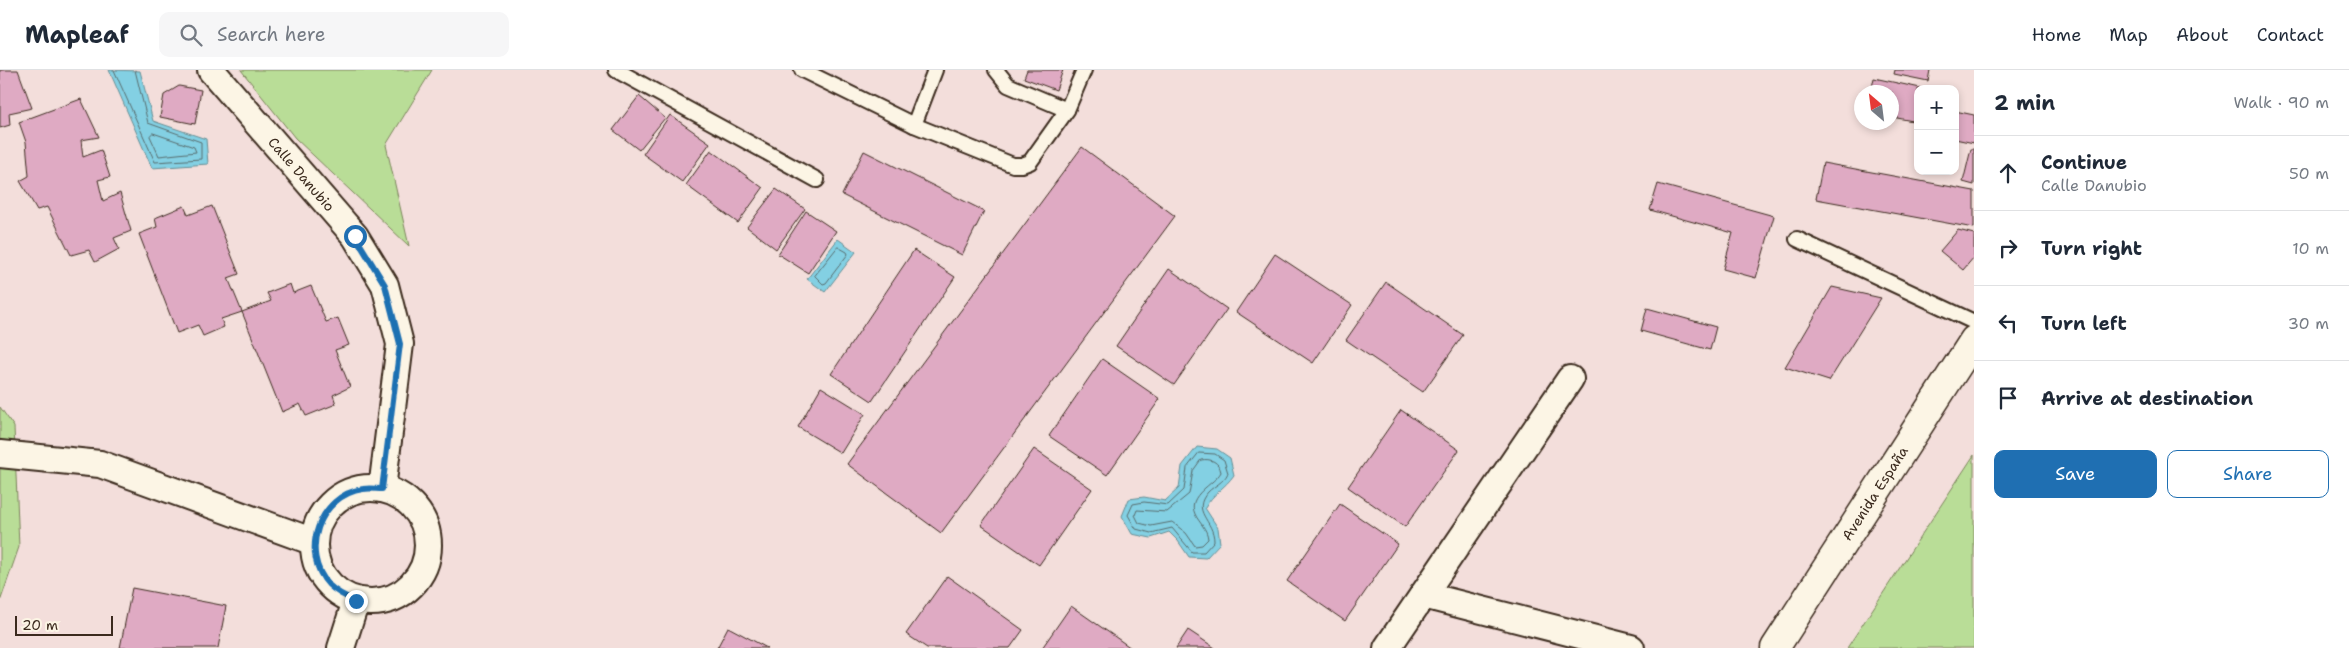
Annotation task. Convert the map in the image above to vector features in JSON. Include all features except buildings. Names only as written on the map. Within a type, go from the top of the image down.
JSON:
[{"type":"street","name":"Calle Danubio","points":[[211,70],[355,236],[385,285],[400,344],[382,489]]},
{"type":"street","name":"Avenida España","points":[[1775,648],[1974,340]]},
{"type":"street","points":[[1387,648],[1570,379]]},
{"type":"street","points":[[0,454],[100,464],[314,542]]},
{"type":"street","points":[[363,489],[382,489],[401,496],[417,510],[426,528],[429,548],[424,568],[412,585],[396,597],[356,601],[341,594],[329,585],[320,572],[315,558],[314,542],[318,523],[329,507],[344,495],[363,489]]},
{"type":"street","points":[[1423,595],[1631,648]]},
{"type":"street","points":[[341,648],[356,601]]},
{"type":"lane","points":[[616,70],[817,180]]},
{"type":"lane","points":[[802,70],[914,125],[1013,165],[1022,165],[1030,162],[1067,110],[1084,70]]},
{"type":"lane","points":[[914,125],[935,70]]},
{"type":"lane","points":[[996,70],[1008,85],[1067,110]]},
{"type":"lane","points":[[1797,239],[1974,322]]},
{"type":"green space","points":[[241,70],[432,70],[386,145],[409,246],[295,138]]},
{"type":"green space","points":[[0,407],[14,427],[19,547],[0,602]]},
{"type":"green space","points":[[1974,455],[1974,648],[1847,648]]},
{"type":"water","points":[[109,70],[140,71],[153,121],[206,139],[208,164],[152,168]]},
{"type":"water","points":[[838,239],[856,252],[825,292],[807,279]]},
{"type":"water","points":[[1197,447],[1217,449],[1230,458],[1234,475],[1205,508],[1218,528],[1220,543],[1206,558],[1189,557],[1169,532],[1151,538],[1132,534],[1122,516],[1129,499],[1144,497],[1165,501],[1179,488],[1182,466]]},
{"type":"route","points":[[355,236],[385,285],[400,344],[382,489],[363,489],[344,495],[329,507],[318,523],[314,542],[315,558],[320,572],[329,585],[341,594],[356,601]]}]
